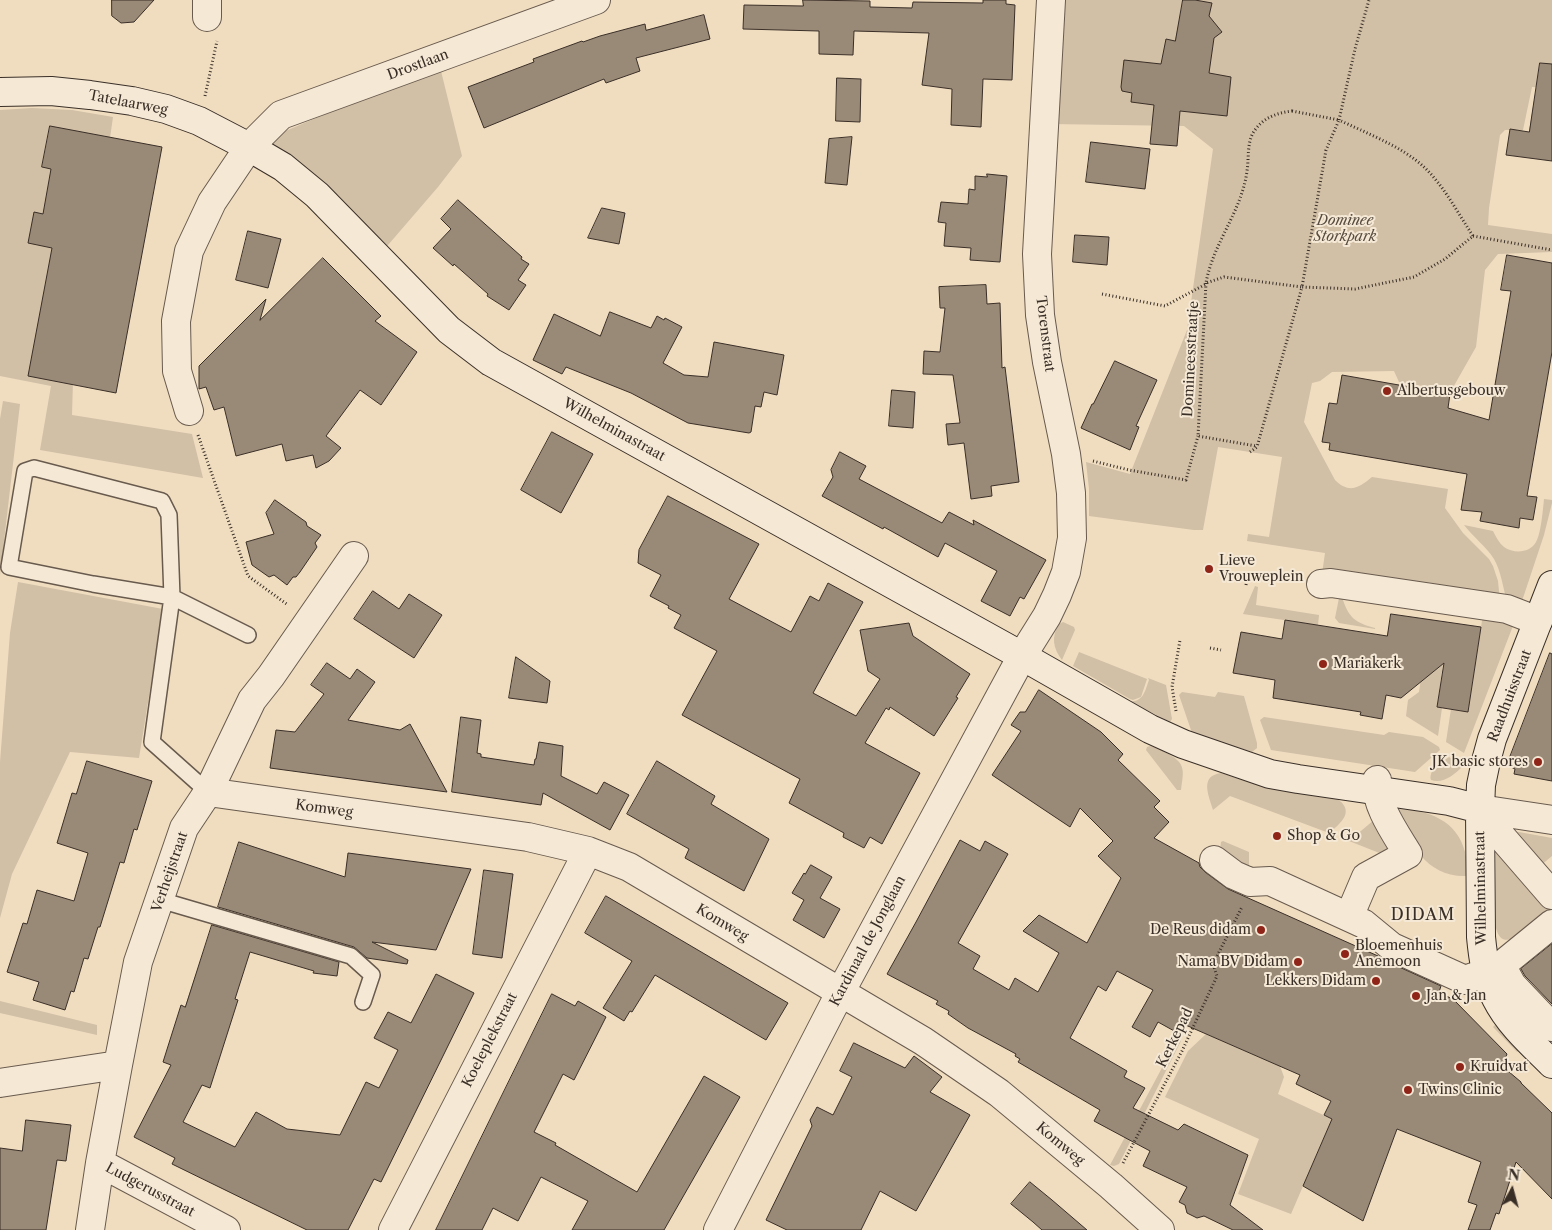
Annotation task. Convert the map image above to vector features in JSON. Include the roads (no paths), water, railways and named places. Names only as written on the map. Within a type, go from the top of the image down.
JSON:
[{"type":"street","name":"Drostlaan","points":[[189,411],[177,371],[176,321],[189,251],[212,202],[249,147],[281,115],[596,0]]},
{"type":"street","name":"Torenstraat","points":[[1022,656],[1051,608],[1066,572],[1072,538],[1066,454],[1047,362],[1040,314],[1037,254],[1051,0]]},
{"type":"street","name":"Tatelaarweg","points":[[0,92],[90,94],[132,101],[166,109],[199,121],[249,147]]},
{"type":"street","name":"Wilhelminastraat","points":[[249,147],[283,167],[317,195],[448,330],[491,362],[1022,656]]},
{"type":"street","name":"Verheijstraat","points":[[90,1230],[100,1163],[138,962],[184,828],[208,792],[252,700],[271,676],[354,556]]},
{"type":"street","points":[[1321,584],[1330,583],[1507,609],[1538,621]]},
{"type":"street","name":"Raadhuisstraat","points":[[1489,817],[1481,785],[1492,740],[1552,585]]},
{"type":"street","points":[[1022,656],[1150,729],[1183,744],[1270,774],[1298,779],[1376,785],[1449,801],[1489,817],[1552,820]]},
{"type":"street","name":"Kardinaal de Jonglaan","points":[[718,1230],[840,993],[1022,656]]},
{"type":"street","points":[[1349,917],[1366,877],[1408,854],[1389,822],[1376,785]]},
{"type":"street","name":"Komweg","points":[[208,792],[528,837],[588,851],[629,867],[923,1041],[1000,1093],[1111,1186],[1160,1230]]},
{"type":"street","name":"Wilhelminastraat","points":[[1489,817],[1481,937],[1487,972],[1495,997],[1506,1014],[1552,1064]]},
{"type":"street","points":[[1489,817],[1500,835],[1552,895]]},
{"type":"street","name":"Koeleplekstraat","points":[[392,1230],[588,851]]},
{"type":"street","points":[[1214,860],[1234,875],[1250,882],[1270,881],[1364,924],[1392,948],[1465,980],[1491,970],[1552,924]]},
{"type":"street","points":[[1491,970],[1512,985],[1552,1027]]},
{"type":"street","points":[[0,1083],[118,1065]]},
{"type":"street","name":"Ludgerusstraat","points":[[100,1163],[226,1230]]},
{"type":"lane","points":[[208,792],[152,742],[172,597],[169,515],[162,501],[34,468],[25,471],[9,568],[172,597],[248,635]]},
{"type":"lane","points":[[160,900],[351,956],[372,975],[363,1002]]},
{"type":"place","name":"Albertusgebouw","points":[[1387,391]]},
{"type":"place","name":"Lieve Vrouweplein","points":[[1209,569]]},
{"type":"place","name":"Mariakerk","points":[[1323,664]]},
{"type":"place","name":"JK basic stores","points":[[1538,762]]},
{"type":"place","name":"Shop & Go","points":[[1277,836]]},
{"type":"place","name":"De Reus didam","points":[[1261,930]]},
{"type":"place","name":"Bloemenhuis Anemoon","points":[[1345,954]]},
{"type":"place","name":"Nama BV Didam","points":[[1298,962]]},
{"type":"place","name":"Lekkers Didam","points":[[1376,981]]},
{"type":"place","name":"Jan & Jan","points":[[1416,996]]},
{"type":"place","name":"Kruidvat","points":[[1460,1067]]},
{"type":"place","name":"Twins Clinic","points":[[1408,1090]]},
{"type":"district","name":"DIDAM","points":[[1423,915]]},
{"type":"park label","name":"Dominee Storkpark","points":[[1345,230]]}]
